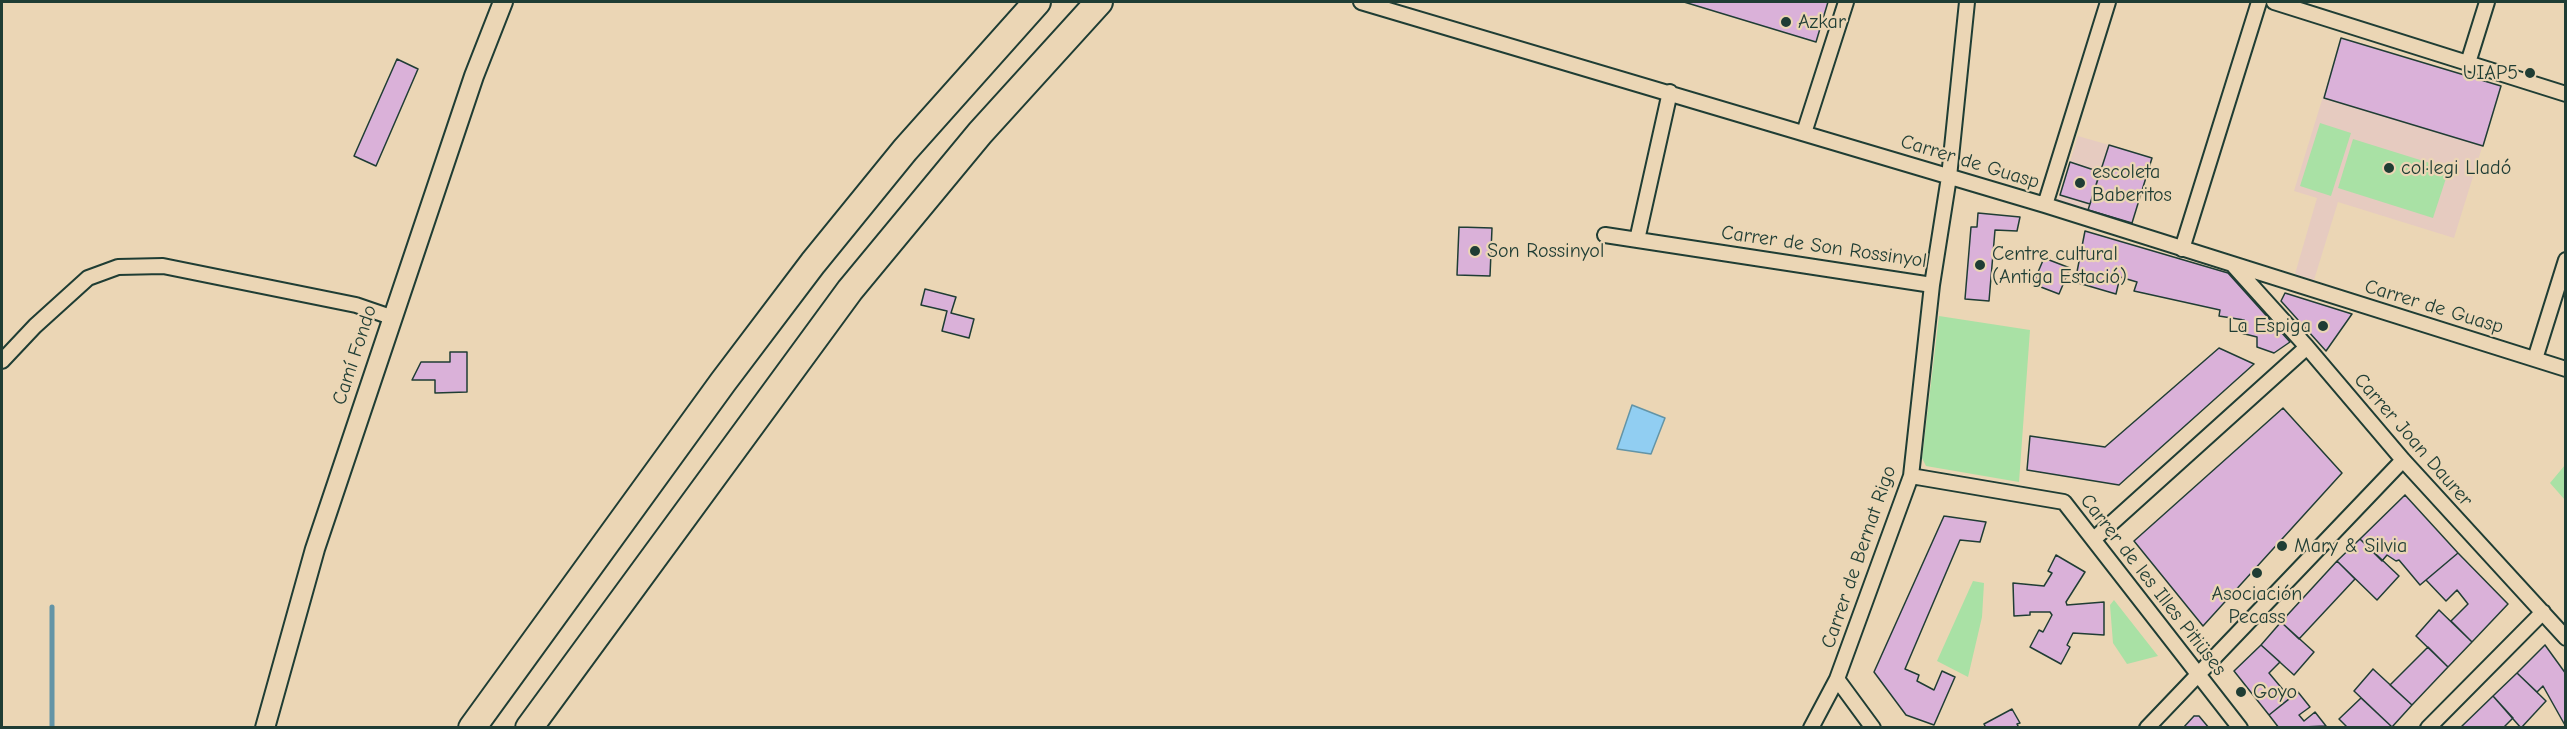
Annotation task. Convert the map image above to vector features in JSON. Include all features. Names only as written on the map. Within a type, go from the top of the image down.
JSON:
[{"type":"highway","points":[[472,728],[723,382],[813,263],[905,150],[1037,2]]},
{"type":"highway","points":[[529,728],[850,290],[980,133],[1099,2]]},
{"type":"street","name":"Camí Fondo","points":[[265,728],[315,549],[391,317],[474,76],[503,2]]},
{"type":"street","name":"Carrer de Guasp","points":[[1361,2],[2045,205],[2565,369]]},
{"type":"street","points":[[1804,133],[1846,2]]},
{"type":"street","name":"Carrer de Son Rossinyol","points":[[1605,235],[1932,285],[1949,177],[1967,2]]},
{"type":"street","points":[[2045,205],[2108,2]]},
{"type":"street","points":[[2182,249],[2259,2]]},
{"type":"street","points":[[2274,2],[2565,94]]},
{"type":"street","points":[[2468,63],[2487,2]]},
{"type":"street","points":[[1637,240],[1670,92]]},
{"type":"street","points":[[2535,359],[2565,260]]},
{"type":"street","name":"Carrer Joan Daurer","points":[[2234,265],[2403,460],[2565,638]]},
{"type":"street","points":[[2,361],[35,326],[88,278],[118,267],[163,266],[356,305],[391,317]]},
{"type":"street","name":"Carrer de Bernat Rigo","points":[[1811,728],[1837,679],[1911,476],[1932,285]]},
{"type":"street","points":[[2094,538],[2307,347]]},
{"type":"street","points":[[2147,728],[2403,460]]},
{"type":"street","name":"Carrer de les Illes Pitiüses","points":[[1911,476],[2064,502],[2240,728]]},
{"type":"street","points":[[2428,728],[2543,612]]},
{"type":"street","points":[[1837,679],[1873,728]]},
{"type":"shaded area","name":"col·legi Lladó","points":[[2341,38],[2501,86],[2454,238],[2338,202],[2314,280],[2295,274],[2317,198],[2294,191]]},
{"type":"shaded area","name":"escoleta Baberitos","points":[[2078,136],[2109,145],[2088,210],[2058,200]]},
{"type":"green space","points":[[2320,123],[2351,133],[2331,196],[2300,186]]},
{"type":"green space","points":[[2353,139],[2449,169],[2433,218],[2338,188]]},
{"type":"green space","points":[[1939,316],[2030,330],[2019,482],[1926,466],[1922,458]]},
{"type":"green space","points":[[2565,465],[2565,500],[2550,483]]},
{"type":"green space","points":[[1973,581],[1984,583],[1982,617],[1968,677],[1937,661]]},
{"type":"green space","points":[[2114,600],[2158,656],[2127,664],[2113,643],[2110,605]]},
{"type":"water","points":[[1632,405],[1665,418],[1651,454],[1617,449]]},
{"type":"building","name":"Azkar","points":[[1684,2],[1828,2],[1816,42]]},
{"type":"building","points":[[2341,38],[2501,86],[2483,146],[2324,98]]},
{"type":"building","points":[[397,59],[418,69],[376,166],[354,156]]},
{"type":"building","points":[[2109,145],[2152,158],[2132,223],[2088,210]]},
{"type":"building","points":[[2070,162],[2100,172],[2090,204],[2060,195]]},
{"type":"building","name":"Centre cultural (Antiga Estació)","points":[[1978,213],[2020,217],[2017,231],[1995,230],[1989,301],[1965,299],[1971,227],[1977,227]]},
{"type":"building","name":"Son Rossinyol","points":[[1459,227],[1492,228],[1490,276],[1457,275]]},
{"type":"building","points":[[2085,231],[2228,273],[2290,342],[2274,353],[2257,347],[2257,337],[2241,333],[2244,320],[2219,316],[2220,310],[2134,291],[2137,282],[2120,277],[2116,294],[2075,282]]},
{"type":"building","points":[[2044,258],[2070,268],[2059,294],[2033,284]]},
{"type":"building","points":[[925,289],[956,297],[951,313],[974,319],[969,338],[942,331],[947,311],[921,305]]},
{"type":"building","points":[[2285,293],[2352,314],[2326,351],[2281,301]]},
{"type":"building","points":[[2219,348],[2254,364],[2119,485],[2027,470],[2030,436],[2105,447]]},
{"type":"building","points":[[450,352],[467,352],[467,392],[435,393],[435,380],[412,380],[421,362],[450,362]]},
{"type":"building","points":[[2283,408],[2342,473],[2203,626],[2134,541]]},
{"type":"building","points":[[2405,495],[2458,553],[2420,585],[2399,560],[2396,561],[2387,555],[2382,561],[2360,539]]},
{"type":"building","points":[[1944,516],[1986,522],[1980,542],[1960,540],[1905,669],[1919,675],[1917,681],[1934,690],[1942,671],[1955,677],[1934,725],[1906,715],[1874,672]]},
{"type":"building","points":[[2360,539],[2399,576],[2377,600],[2337,561]]},
{"type":"building","points":[[2458,553],[2508,604],[2472,642],[2451,621],[2468,604],[2457,590],[2446,601],[2426,580]]},
{"type":"building","points":[[2056,555],[2085,572],[2066,602],[2067,605],[2104,602],[2104,635],[2073,633],[2067,645],[2070,647],[2061,664],[2030,647],[2039,630],[2043,632],[2052,615],[2050,612],[2030,612],[2030,615],[2014,616],[2013,583],[2044,586],[2052,573],[2048,571]]},
{"type":"building","points":[[2337,561],[2355,579],[2299,639],[2281,622]]},
{"type":"building","points":[[2439,610],[2472,642],[2448,667],[2416,636]]},
{"type":"building","points":[[2281,622],[2314,652],[2294,675],[2261,645]]},
{"type":"building","points":[[2261,645],[2280,662],[2269,673],[2290,698],[2269,715],[2234,671]]},
{"type":"building","points":[[2545,645],[2566,674],[2566,727],[2543,686],[2537,692],[2517,673]]},
{"type":"building","points":[[2428,647],[2448,667],[2412,705],[2390,685]]},
{"type":"building","points":[[2373,669],[2412,705],[2392,727],[2354,691]]},
{"type":"building","points":[[2517,673],[2546,701],[2521,728],[2493,696]]},
{"type":"building","points":[[2298,692],[2310,707],[2299,715],[2304,721],[2315,712],[2326,726],[2279,728],[2269,715]]},
{"type":"building","points":[[2493,696],[2513,718],[2503,728],[2460,728]]},
{"type":"building","points":[[2361,698],[2392,727],[2348,728],[2339,719]]},
{"type":"building","points":[[2012,709],[2020,723],[2017,724],[2019,728],[1986,728],[1984,724]]},
{"type":"building","points":[[2194,716],[2199,716],[2209,728],[2183,728]]},
{"type":"waterway","points":[[52,607],[52,728]]},
{"type":"place","name":"Azkar","points":[[1786,22]]},
{"type":"place","name":"UIAP5","points":[[2530,73]]},
{"type":"place","name":"col·legi Lladó","points":[[2389,168]]},
{"type":"place","name":"escoleta Baberitos","points":[[2080,183]]},
{"type":"place","name":"Son Rossinyol","points":[[1475,251]]},
{"type":"place","name":"Centre cultural (Antiga Estació)","points":[[1980,265]]},
{"type":"place","name":"La Espiga","points":[[2323,326]]},
{"type":"place","name":"Mary & Silvia","points":[[2282,546]]},
{"type":"place","name":"Asociación Pecass","points":[[2257,573]]},
{"type":"place","name":"Goyo","points":[[2241,692]]}]
